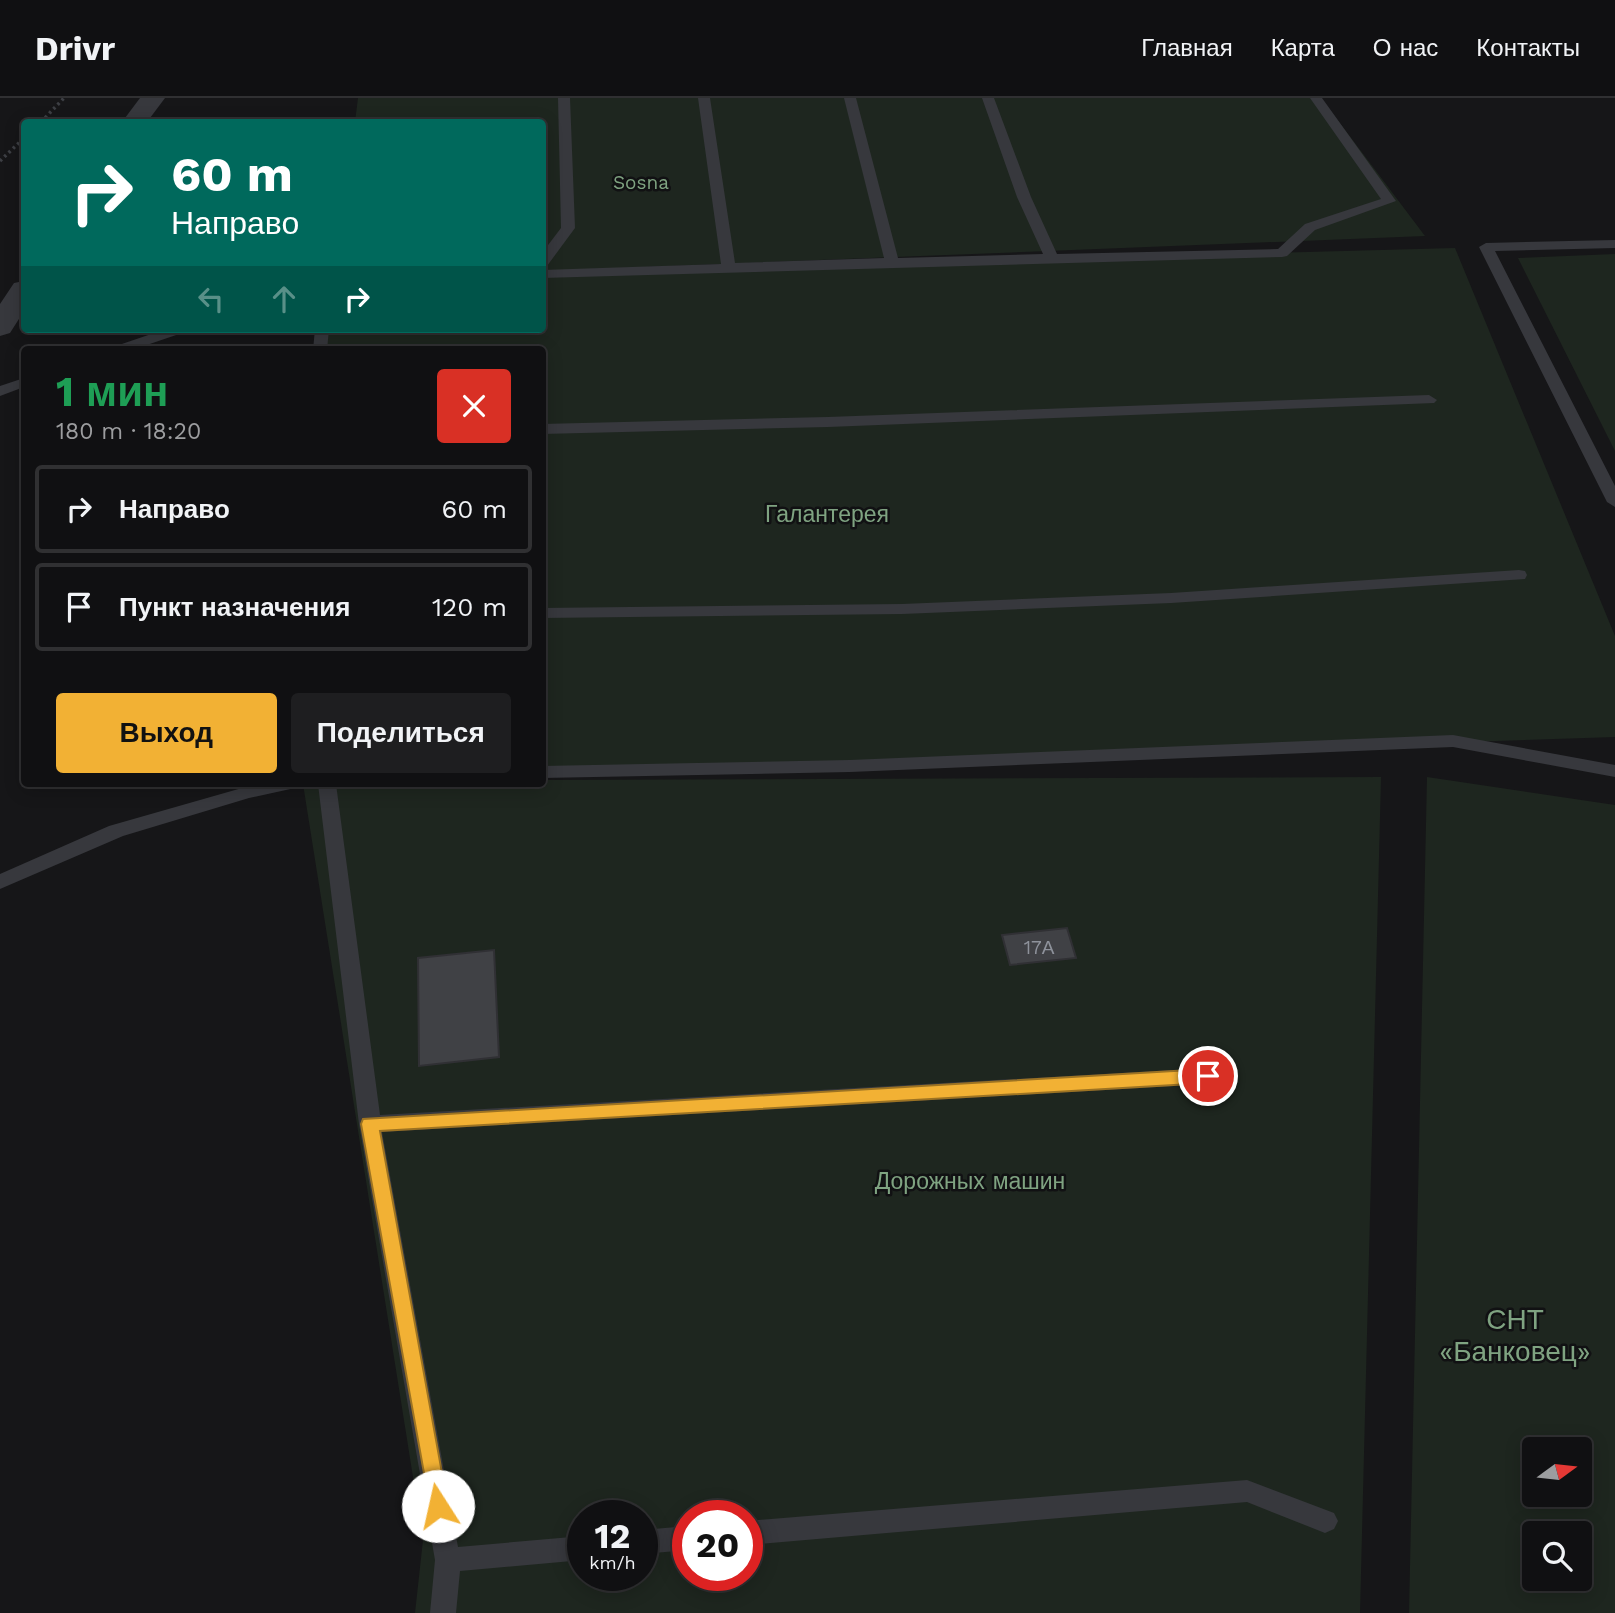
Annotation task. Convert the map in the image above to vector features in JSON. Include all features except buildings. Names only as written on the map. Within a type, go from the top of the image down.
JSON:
[{"type":"street","points":[[136,119],[153,98]]},
{"type":"street","points":[[0,327],[21,294]]},
{"type":"lane","points":[[546,258],[568,228],[564,98]]},
{"type":"lane","points":[[704,98],[729,268]]},
{"type":"lane","points":[[850,98],[892,262]]},
{"type":"lane","points":[[988,98],[1024,197],[1052,258]]},
{"type":"lane","points":[[546,274],[1282,253],[1310,227],[1351,216],[1389,201],[1316,98]]},
{"type":"lane","points":[[1615,244],[1486,247],[1615,502]]},
{"type":"lane","points":[[130,346],[168,333]]},
{"type":"lane","points":[[0,391],[21,383]]},
{"type":"lane","points":[[546,429],[1429,400]]},
{"type":"lane","points":[[546,613],[902,609],[1171,598],[1519,575]]},
{"type":"lane","points":[[546,772],[850,766],[1453,741],[1615,771]]},
{"type":"lane","points":[[327,787],[370,1124],[448,1560],[443,1613]]},
{"type":"lane","points":[[0,882],[116,831],[249,788]]},
{"type":"lane","points":[[370,1124],[1208,1076]]},
{"type":"lane","points":[[763,1532],[1247,1492],[1325,1521]]},
{"type":"lane","points":[[448,1560],[567,1549]]},
{"type":"path","points":[[44,119],[64,98]]},
{"type":"path","points":[[0,161],[21,141]]},
{"type":"green space","name":"Sosna","points":[[358,98],[1321,98],[1425,236],[546,271],[546,119],[355,119]]},
{"type":"green space","name":"Галантерея","points":[[1455,248],[1615,636],[1615,737],[546,773],[546,346],[321,346],[323,333],[546,333],[546,273]]},
{"type":"green space","points":[[1615,254],[1615,451],[1518,258]]},
{"type":"green space","name":"Дорожных машин","points":[[1381,777],[1360,1613],[415,1613],[423,1540],[303,787],[546,787],[546,780]]},
{"type":"green space","name":"СНТ «Банковец»","points":[[1427,777],[1615,805],[1615,1613],[1409,1613]]},
{"type":"route","points":[[438,1506],[370,1124],[1208,1076]]}]
